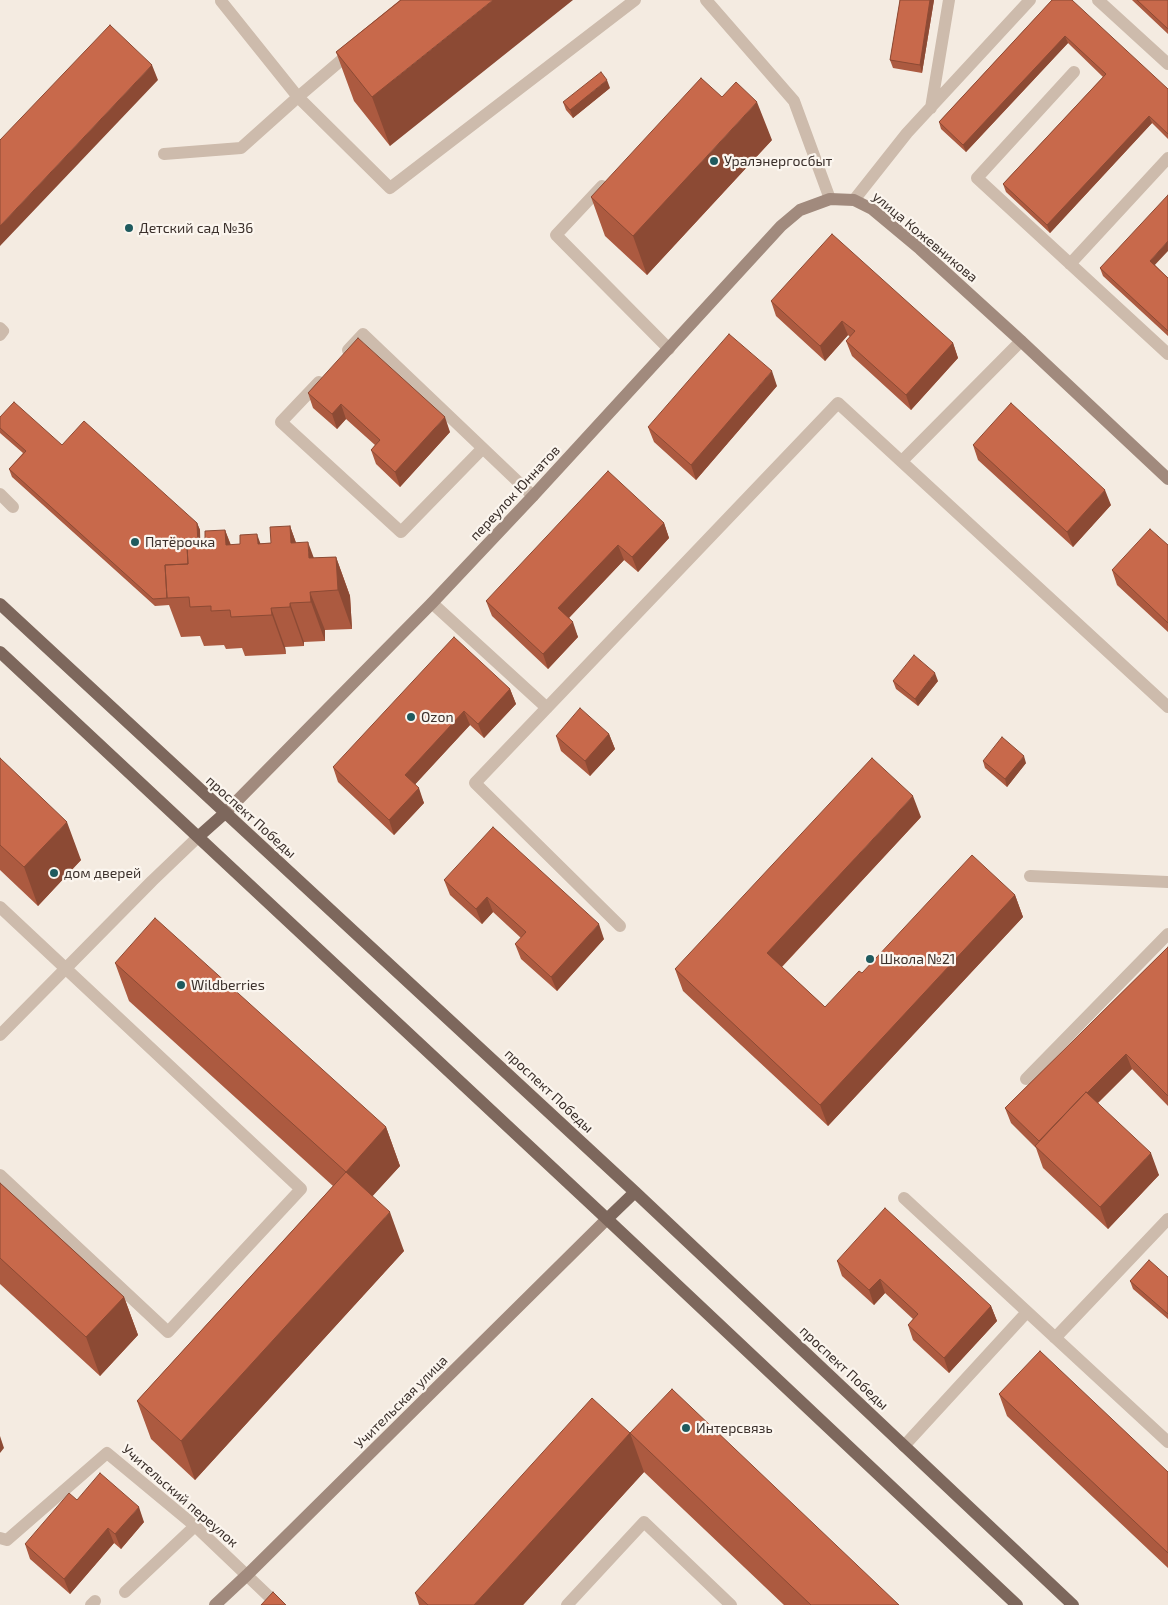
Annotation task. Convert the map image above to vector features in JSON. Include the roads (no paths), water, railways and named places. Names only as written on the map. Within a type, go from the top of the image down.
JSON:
[{"type":"main road","name":"проспект Победы","points":[[0,604],[635,1192],[1072,1605]]},
{"type":"main road","points":[[0,652],[1018,1605]]},
{"type":"main road","points":[[198,837],[225,813]]},
{"type":"main road","points":[[607,1219],[635,1192]]},
{"type":"street","points":[[221,1],[298,97],[390,188],[635,0]]},
{"type":"street","points":[[706,0],[794,100],[830,199]]},
{"type":"street","points":[[931,108],[949,0]]},
{"type":"street","points":[[854,200],[908,133],[1030,0]]},
{"type":"street","points":[[1098,0],[1168,64]]},
{"type":"street","points":[[164,154],[241,148],[363,42]]},
{"type":"street","points":[[1074,72],[977,178],[1168,354]]},
{"type":"street","points":[[1070,264],[1168,158]]},
{"type":"street","points":[[609,179],[556,235],[669,349]]},
{"type":"street","name":"улица Кожевникова","points":[[830,199],[854,200],[872,209],[913,243],[1021,341],[1168,478]]},
{"type":"street","name":"переулок Юннатов","points":[[225,813],[432,603],[781,226],[800,210],[830,199]]},
{"type":"street","points":[[0,328],[4,331],[0,335]]},
{"type":"street","points":[[338,361],[363,334],[533,496]]},
{"type":"street","points":[[902,461],[1021,341]]},
{"type":"street","points":[[325,375],[281,422],[401,532],[482,449]]},
{"type":"street","points":[[620,926],[475,783],[838,403],[1168,707]]},
{"type":"street","points":[[0,494],[13,507]]},
{"type":"street","points":[[432,603],[547,708]]},
{"type":"street","points":[[0,1035],[198,837]]},
{"type":"street","points":[[1030,876],[1168,882]]},
{"type":"street","points":[[0,907],[301,1189],[168,1332],[0,1175]]},
{"type":"street","points":[[1026,1079],[1168,934]]},
{"type":"street","points":[[904,1198],[1168,1442]]},
{"type":"street","name":"Учительская улица","points":[[215,1605],[607,1219]]},
{"type":"street","points":[[1055,1338],[1168,1219]]},
{"type":"street","points":[[904,1446],[1027,1312]]},
{"type":"street","name":"Учительский переулок","points":[[0,1538],[7,1540],[107,1453],[195,1526],[278,1605]]},
{"type":"street","points":[[567,1605],[644,1522],[731,1605]]},
{"type":"street","points":[[126,1592],[195,1526]]},
{"type":"place","name":"Уралэнергосбыт","points":[[714,161]]},
{"type":"place","name":"Детский сад №36","points":[[129,228]]},
{"type":"place","name":"Пятёрочка","points":[[135,542]]},
{"type":"place","name":"Ozon","points":[[411,717]]},
{"type":"place","name":"дом дверей","points":[[54,873]]},
{"type":"place","name":"Школа №21","points":[[870,959]]},
{"type":"place","name":"Wildberries","points":[[181,985]]},
{"type":"place","name":"Интерсвязь","points":[[686,1428]]}]
